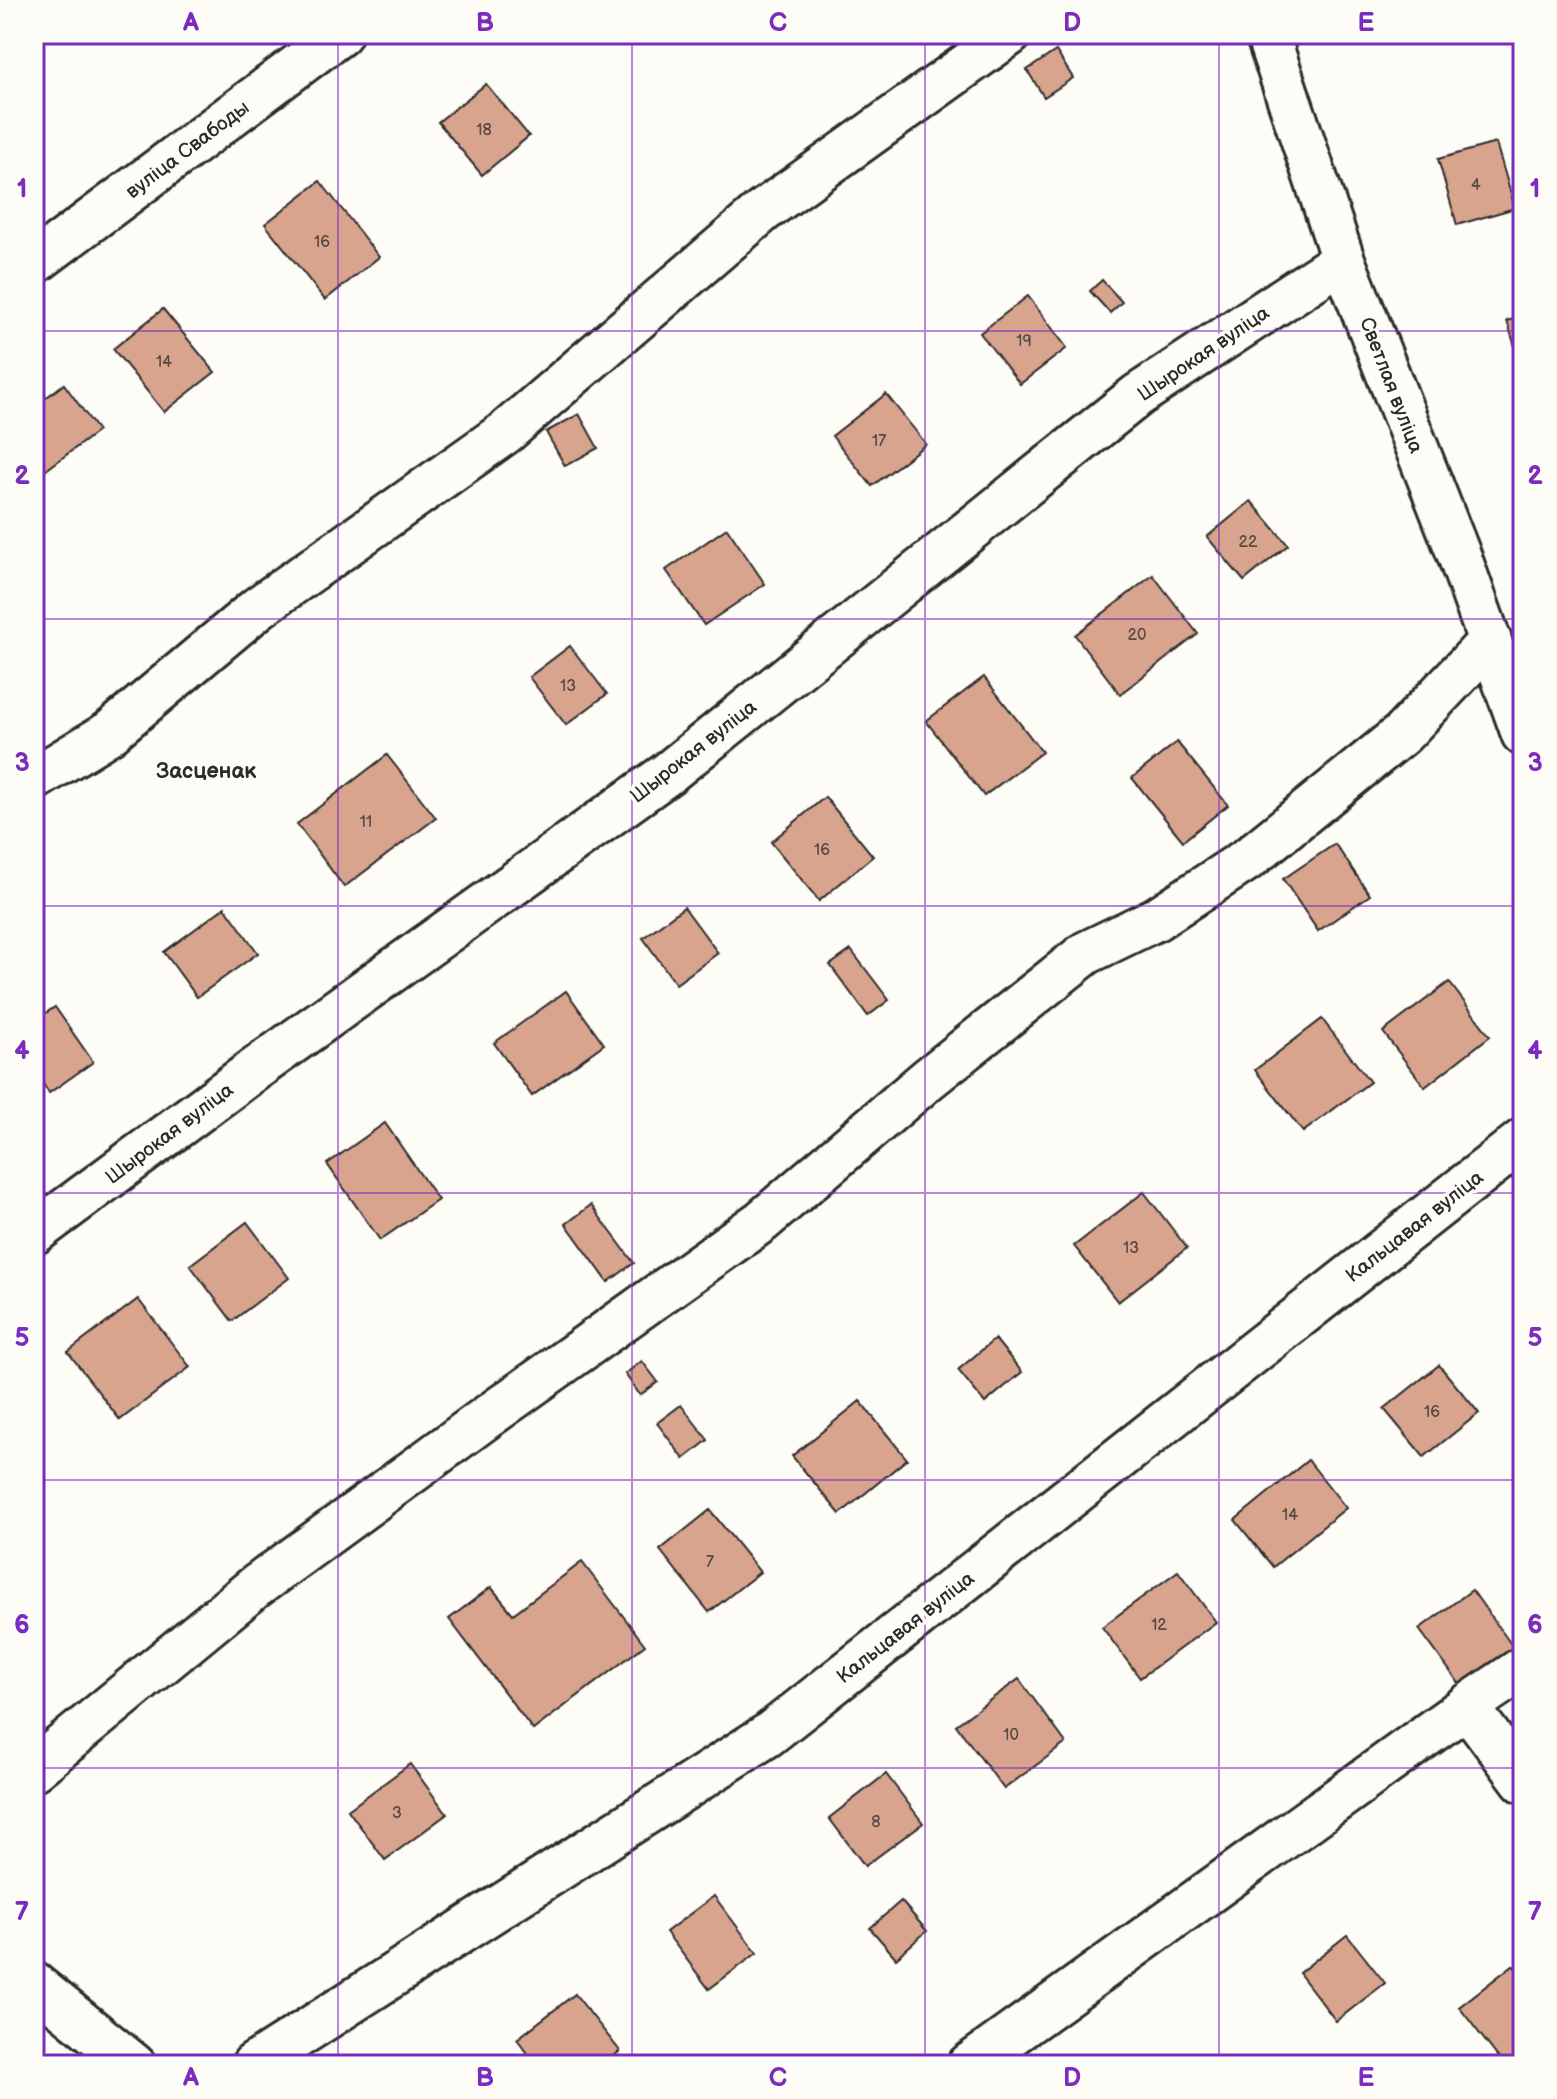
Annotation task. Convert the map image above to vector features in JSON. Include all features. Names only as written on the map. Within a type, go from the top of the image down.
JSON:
[{"type":"street","name":"вуліца Свабоды","points":[[34,263],[340,34]]},
{"type":"street","points":[[34,779],[109,733],[258,608],[506,432],[763,211],[1010,34]]},
{"type":"street","name":"Светлая вуліца","points":[[1267,34],[1343,260],[1523,734]]},
{"type":"street","name":"Шырокая вуліца","points":[[34,1233],[254,1070],[667,774],[1138,395],[1343,260]]},
{"type":"street","points":[[34,1769],[255,1587],[762,1221],[928,1079],[1086,953],[1156,919],[1249,858],[1402,734],[1490,641]]},
{"type":"street","name":"Кальцавая вуліца","points":[[253,2065],[768,1735],[1523,1140]]},
{"type":"street","points":[[969,2065],[1523,1668]]},
{"type":"street","points":[[1467,1706],[1523,1781]]},
{"type":"street","points":[[34,1984],[134,2065]]},
{"type":"building","points":[[1056,51],[1073,78],[1044,97],[1027,70]]},
{"type":"building","points":[[486,84],[529,136],[482,175],[438,122]]},
{"type":"building","points":[[1496,143],[1515,208],[1457,225],[1438,159]]},
{"type":"building","points":[[320,181],[379,257],[325,300],[265,224]]},
{"type":"building","points":[[1102,280],[1122,302],[1110,313],[1090,291]]},
{"type":"building","points":[[1028,296],[1067,348],[1020,384],[980,333]]},
{"type":"building","points":[[163,309],[215,372],[164,412],[113,349]]},
{"type":"building","points":[[1523,316],[1523,372],[1507,321]]},
{"type":"building","points":[[64,384],[98,431],[46,470],[34,454],[34,407]]},
{"type":"building","points":[[886,394],[926,444],[872,486],[832,436]]},
{"type":"building","points":[[579,414],[598,448],[565,466],[546,432]]},
{"type":"building","points":[[1251,501],[1288,545],[1244,581],[1207,537]]},
{"type":"building","points":[[727,528],[765,584],[704,625],[666,570]]},
{"type":"building","points":[[1153,575],[1198,634],[1120,694],[1075,635]]},
{"type":"building","points":[[570,646],[607,694],[566,725],[529,677]]},
{"type":"building","points":[[984,677],[1042,752],[984,796],[926,721]]},
{"type":"building","points":[[1177,742],[1228,805],[1183,841],[1132,778]]},
{"type":"building","points":[[387,755],[436,818],[344,887],[297,824]]},
{"type":"building","points":[[825,797],[873,856],[819,901],[771,842]]},
{"type":"building","points":[[1335,844],[1370,895],[1318,931],[1283,879]]},
{"type":"building","points":[[225,907],[258,953],[197,997],[164,952]]},
{"type":"building","points":[[684,907],[718,953],[676,984],[643,938]]},
{"type":"building","points":[[851,950],[889,1000],[868,1016],[830,965]]},
{"type":"building","points":[[1449,982],[1490,1036],[1425,1087],[1383,1032]]},
{"type":"building","points":[[566,991],[604,1044],[532,1096],[494,1043]]},
{"type":"building","points":[[55,1007],[93,1062],[49,1093],[34,1071],[34,1021]]},
{"type":"building","points":[[1322,1019],[1370,1082],[1303,1132],[1255,1070]]},
{"type":"building","points":[[385,1123],[438,1200],[380,1240],[327,1164]]},
{"type":"building","points":[[1144,1192],[1187,1248],[1118,1302],[1074,1246]]},
{"type":"building","points":[[591,1205],[634,1263],[608,1282],[566,1224]]},
{"type":"building","points":[[247,1222],[289,1278],[232,1321],[190,1265]]},
{"type":"building","points":[[138,1299],[190,1367],[120,1420],[68,1352]]},
{"type":"building","points":[[995,1339],[1022,1372],[985,1403],[958,1370]]},
{"type":"building","points":[[642,1361],[658,1382],[640,1395],[625,1374]]},
{"type":"building","points":[[1439,1365],[1479,1413],[1424,1457],[1384,1409]]},
{"type":"building","points":[[860,1401],[907,1459],[840,1514],[792,1456]]},
{"type":"building","points":[[681,1405],[708,1440],[684,1459],[657,1423]]},
{"type":"building","points":[[1308,1460],[1346,1508],[1273,1567],[1235,1520]]},
{"type":"building","points":[[710,1510],[760,1572],[709,1612],[660,1550]]},
{"type":"building","points":[[582,1562],[645,1645],[533,1730],[449,1619],[491,1587],[513,1614]]},
{"type":"building","points":[[1178,1571],[1216,1622],[1140,1678],[1102,1627]]},
{"type":"building","points":[[1472,1590],[1513,1647],[1461,1686],[1419,1629]]},
{"type":"building","points":[[1019,1679],[1066,1743],[1004,1789],[956,1725]]},
{"type":"building","points":[[410,1764],[447,1814],[385,1860],[348,1810]]},
{"type":"building","points":[[886,1774],[923,1823],[865,1866],[829,1818]]},
{"type":"building","points":[[714,1896],[757,1953],[709,1989],[666,1932]]},
{"type":"building","points":[[901,1901],[927,1931],[896,1958],[870,1928]]},
{"type":"building","points":[[1347,1935],[1385,1983],[1336,2021],[1299,1973]]},
{"type":"building","points":[[1513,1965],[1523,1977],[1523,2054],[1509,2065],[1504,2065],[1459,2007]]},
{"type":"building","points":[[575,1994],[620,2051],[603,2065],[537,2065],[517,2039]]},
{"type":"district","name":"Засценак","points":[[206,770]]}]
